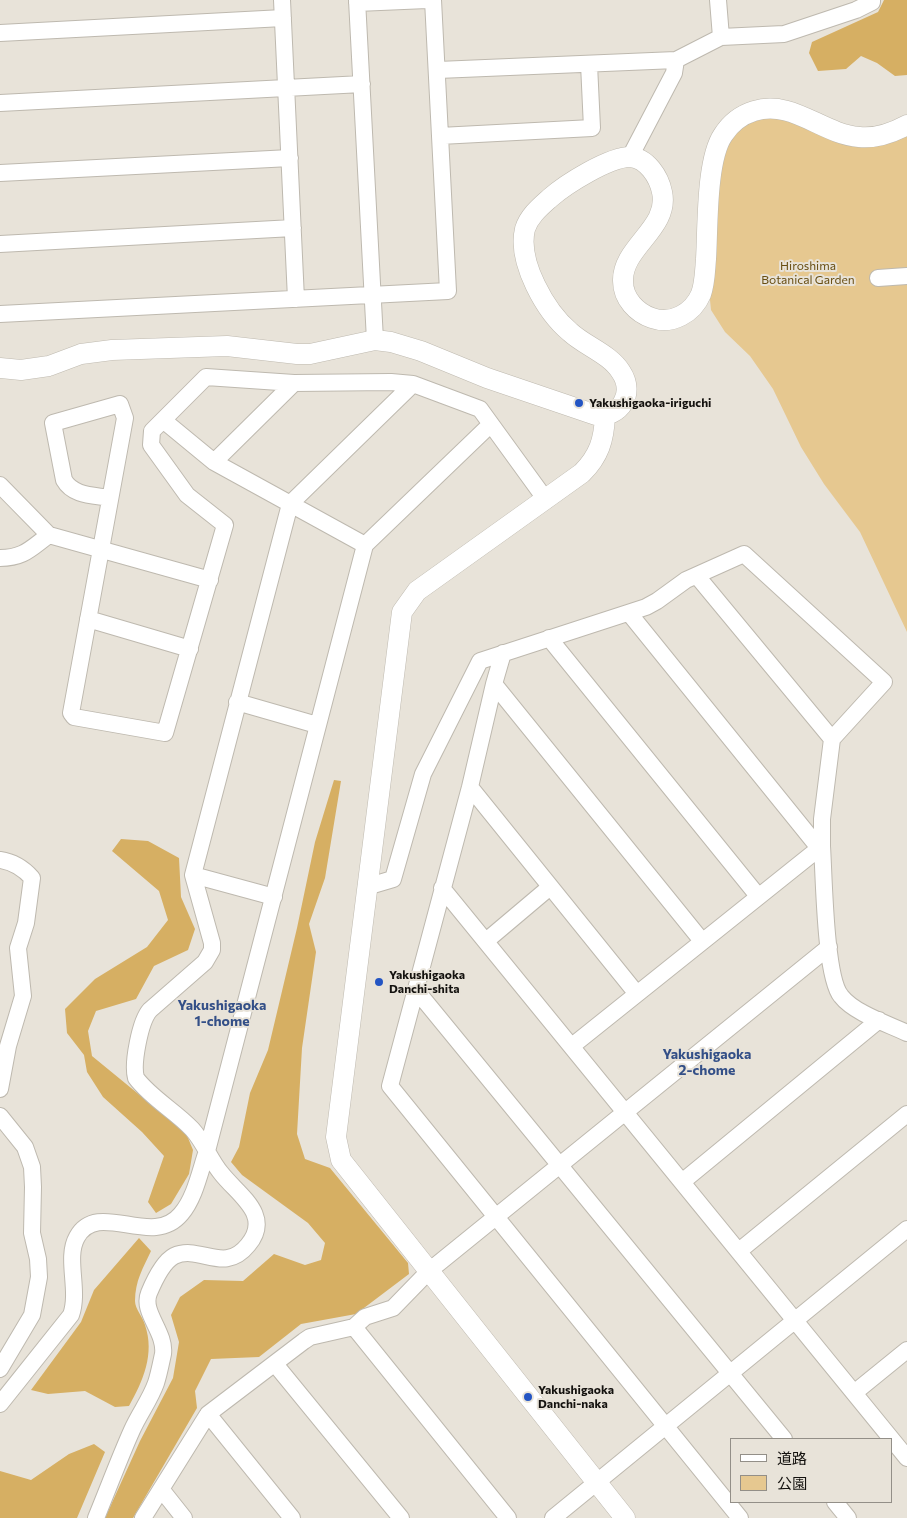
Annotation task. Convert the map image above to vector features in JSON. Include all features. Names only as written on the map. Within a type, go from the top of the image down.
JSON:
[{"type":"street","points":[[282,0],[296,299]]},
{"type":"street","points":[[375,340],[357,2],[428,0]]},
{"type":"street","points":[[0,314],[448,291],[434,0]]},
{"type":"street","points":[[718,0],[721,37]]},
{"type":"street","points":[[438,70],[676,60],[721,37],[784,34],[856,10],[872,2],[872,0]]},
{"type":"street","points":[[0,33],[283,18]]},
{"type":"street","points":[[630,158],[674,73],[676,60]]},
{"type":"street","points":[[440,136],[592,128],[589,64]]},
{"type":"street","points":[[0,103],[362,84]]},
{"type":"street","points":[[0,368],[21,370],[49,366],[81,354],[112,350],[227,346],[310,354],[375,340],[391,342],[421,351],[487,378],[596,416],[605,416],[613,413],[624,401],[627,387],[625,379],[621,371],[614,364],[563,326],[548,306],[533,278],[524,242],[525,230],[529,220],[538,208],[568,184],[612,161],[630,158],[643,161],[657,177],[662,193],[662,208],[654,226],[631,256],[624,270],[622,283],[628,299],[638,312],[655,319],[668,320],[682,316],[695,305],[702,292],[711,169],[715,149],[723,134],[735,121],[748,112],[764,108],[784,109],[842,133],[857,137],[872,137],[894,132],[907,125]]},
{"type":"street","points":[[0,172],[290,158]]},
{"type":"street","points":[[0,244],[293,228]]},
{"type":"street","points":[[878,278],[907,276]]},
{"type":"street","points":[[110,498],[73,491],[68,486],[64,480],[52,423],[120,404],[125,418],[71,713],[74,717],[165,733],[225,525],[187,495],[151,445],[152,431],[206,377],[294,383],[391,382],[413,384],[480,409],[546,500]]},
{"type":"street","points":[[214,462],[294,383]]},
{"type":"street","points":[[96,1518],[132,1428],[156,1383],[163,1346],[162,1337],[150,1313],[147,1302],[148,1293],[166,1263],[176,1255],[191,1254],[220,1259],[234,1257],[245,1249],[254,1238],[256,1231],[257,1218],[254,1212],[221,1173],[193,1130],[140,1083],[134,1072],[146,1015],[205,962],[212,950],[212,943],[193,875],[290,504],[413,384]]},
{"type":"street","points":[[605,416],[603,438],[593,460],[582,473],[417,591],[402,612],[336,1137],[341,1160],[625,1518]]},
{"type":"street","points":[[163,420],[214,462],[365,544]]},
{"type":"street","points":[[0,1404],[71,1315],[76,1301],[73,1248],[81,1231],[89,1225],[98,1222],[150,1228],[162,1227],[175,1221],[186,1207],[207,1151],[365,544],[491,424]]},
{"type":"street","points":[[0,485],[49,535],[210,580]]},
{"type":"street","points":[[0,558],[13,558],[24,553],[49,535]]},
{"type":"street","points":[[366,887],[393,879],[423,774],[480,661],[646,608],[686,580],[744,554],[884,682],[832,740],[820,847],[834,982],[841,996],[853,1007],[907,1033]]},
{"type":"street","points":[[697,576],[832,740]]},
{"type":"street","points":[[629,613],[820,847]]},
{"type":"street","points":[[88,618],[190,649]]},
{"type":"street","points":[[549,638],[758,896]]},
{"type":"street","points":[[503,653],[470,787],[390,1086],[666,1426],[727,1495]]},
{"type":"street","points":[[494,684],[702,941]]},
{"type":"street","points":[[237,702],[317,725]]},
{"type":"street","points":[[470,787],[637,994]]},
{"type":"street","points":[[572,1046],[820,847]]},
{"type":"street","points":[[0,860],[20,866],[32,878],[26,923],[18,948],[23,996],[4,1060],[0,1089]]},
{"type":"street","points":[[193,875],[274,897]]},
{"type":"street","points":[[486,941],[550,887]]},
{"type":"street","points":[[442,888],[891,1438]]},
{"type":"street","points":[[144,1518],[208,1414],[310,1337],[354,1327],[365,1317],[393,1308],[429,1271],[829,947]]},
{"type":"street","points":[[416,990],[783,1438]]},
{"type":"street","points":[[682,1182],[879,1020]]},
{"type":"street","points":[[0,1116],[25,1147],[32,1167],[32,1233],[38,1259],[39,1277],[32,1315],[0,1369]]},
{"type":"street","points":[[739,1251],[904,1123]]},
{"type":"street","points":[[553,1518],[907,1229]]},
{"type":"street","points":[[354,1327],[508,1518]]},
{"type":"street","points":[[854,1393],[907,1350]]},
{"type":"street","points":[[275,1364],[401,1518]]},
{"type":"street","points":[[208,1414],[292,1518]]},
{"type":"street","points":[[892,1440],[907,1458]]},
{"type":"street","points":[[161,1489],[184,1518]]},
{"type":"street","points":[[732,1503],[740,1518]]},
{"type":"street","points":[[836,1503],[848,1518]]},
{"type":"green space","name":"Hiroshima Botanical Garden","points":[[764,113],[907,135],[907,632],[860,532],[824,484],[801,447],[773,389],[750,356],[725,332],[711,310],[708,280],[716,168],[736,127]]},
{"type":"shaded area","points":[[884,0],[907,0],[907,75],[895,76],[877,63],[861,56],[846,69],[818,71],[809,53],[812,42],[878,12]]},
{"type":"shaded area","points":[[334,780],[341,781],[325,878],[309,924],[316,952],[302,1048],[297,1134],[305,1159],[330,1168],[408,1263],[409,1274],[356,1314],[301,1324],[259,1357],[211,1359],[195,1391],[197,1408],[133,1518],[105,1518],[140,1441],[173,1378],[179,1342],[171,1315],[180,1297],[204,1280],[243,1281],[274,1254],[305,1265],[321,1260],[325,1243],[308,1223],[242,1175],[231,1162],[239,1147],[250,1093],[268,1050],[315,842]]},
{"type":"shaded area","points":[[121,839],[148,841],[179,858],[181,897],[195,929],[188,950],[154,966],[136,999],[96,1011],[88,1031],[92,1056],[186,1133],[193,1150],[189,1174],[171,1204],[156,1213],[148,1202],[164,1156],[142,1132],[103,1097],[87,1072],[84,1055],[67,1033],[65,1009],[95,979],[147,947],[168,920],[159,891],[112,851]]},
{"type":"shaded area","points":[[139,1238],[151,1251],[142,1269],[135,1294],[136,1307],[145,1325],[149,1346],[143,1377],[129,1406],[115,1407],[85,1391],[48,1394],[31,1390],[81,1322],[94,1290]]},
{"type":"shaded area","points":[[94,1444],[105,1452],[77,1518],[0,1518],[0,1471],[31,1480],[69,1454]]},
{"type":"place","name":"Yakushigaoka-iriguchi","points":[[579,403]]},
{"type":"place","name":"Yakushigaoka Danchi-shita","points":[[379,982]]},
{"type":"place","name":"Yakushigaoka Danchi-naka","points":[[528,1397]]},
{"type":"district","name":"Yakushigaoka 1-chome","points":[[222,1014]]},
{"type":"district","name":"Yakushigaoka 2-chome","points":[[707,1062]]}]
